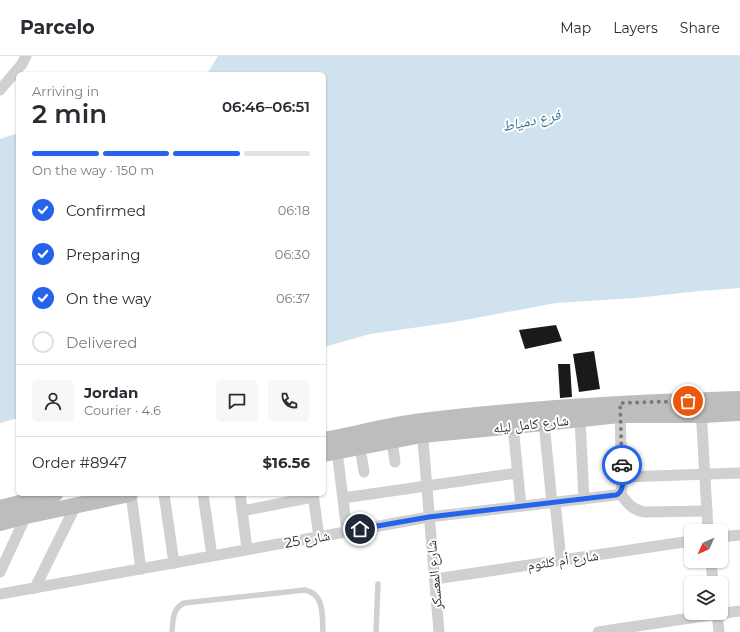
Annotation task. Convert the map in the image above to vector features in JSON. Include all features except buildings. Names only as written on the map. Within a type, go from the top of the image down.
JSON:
[{"type":"street","points":[[0,90],[24,60]]},
{"type":"street","name":"شارع كامل ليله","points":[[701,408],[740,399]]},
{"type":"street","points":[[701,408],[708,524]]},
{"type":"street","name":"شارع كامل ليله","points":[[326,440],[422,428],[620,409],[701,408],[740,413]]},
{"type":"street","points":[[620,409],[622,477],[622,488],[620,493],[629,505],[638,511],[645,512],[707,511]]},
{"type":"street","name":"شارع كامل ليله","points":[[330,453],[392,441],[422,428],[513,426],[580,420],[620,409]]},
{"type":"street","points":[[580,420],[584,499]]},
{"type":"street","points":[[544,423],[561,560]]},
{"type":"street","points":[[513,426],[520,506]]},
{"type":"street","name":"شارع المعسكر","points":[[422,428],[439,632]]},
{"type":"street","points":[[392,441],[395,462]]},
{"type":"street","points":[[360,447],[364,472]]},
{"type":"street","points":[[330,453],[343,498],[347,532]]},
{"type":"street","points":[[343,498],[518,473]]},
{"type":"street","points":[[622,477],[740,473]]},
{"type":"street","name":"شارع 25","points":[[0,594],[429,517],[616,495],[620,493]]},
{"type":"street","points":[[0,508],[47,496]]},
{"type":"street","points":[[0,523],[121,496]]},
{"type":"street","points":[[130,496],[141,569]]},
{"type":"street","points":[[164,496],[174,563]]},
{"type":"street","points":[[203,496],[212,556]]},
{"type":"street","points":[[240,496],[247,550]]},
{"type":"street","points":[[242,511],[313,496],[319,537]]},
{"type":"street","points":[[35,588],[76,506]]},
{"type":"street","points":[[0,572],[26,516]]},
{"type":"street","points":[[728,536],[740,535]]},
{"type":"street","name":"شارع أم كلثوم","points":[[435,579],[684,542]]},
{"type":"street","points":[[728,612],[740,611]]},
{"type":"street","points":[[598,632],[684,618]]},
{"type":"street","points":[[718,620],[719,632]]},
{"type":"lane","points":[[376,632],[378,584]]},
{"type":"lane","points":[[172,632],[174,613],[178,607],[184,603],[305,590],[315,594],[321,603],[323,632]]},
{"type":"water","name":"فرع دمياط","points":[[218,56],[740,56],[740,288],[635,298],[556,303],[454,322],[370,334],[326,346],[326,72],[208,72]]},
{"type":"water","points":[[16,134],[16,419],[0,423],[0,139]]},
{"type":"way so far","points":[[622,465],[620,403],[688,401]]},
{"type":"route","points":[[360,529],[429,517],[616,495],[622,491],[622,465]]}]
